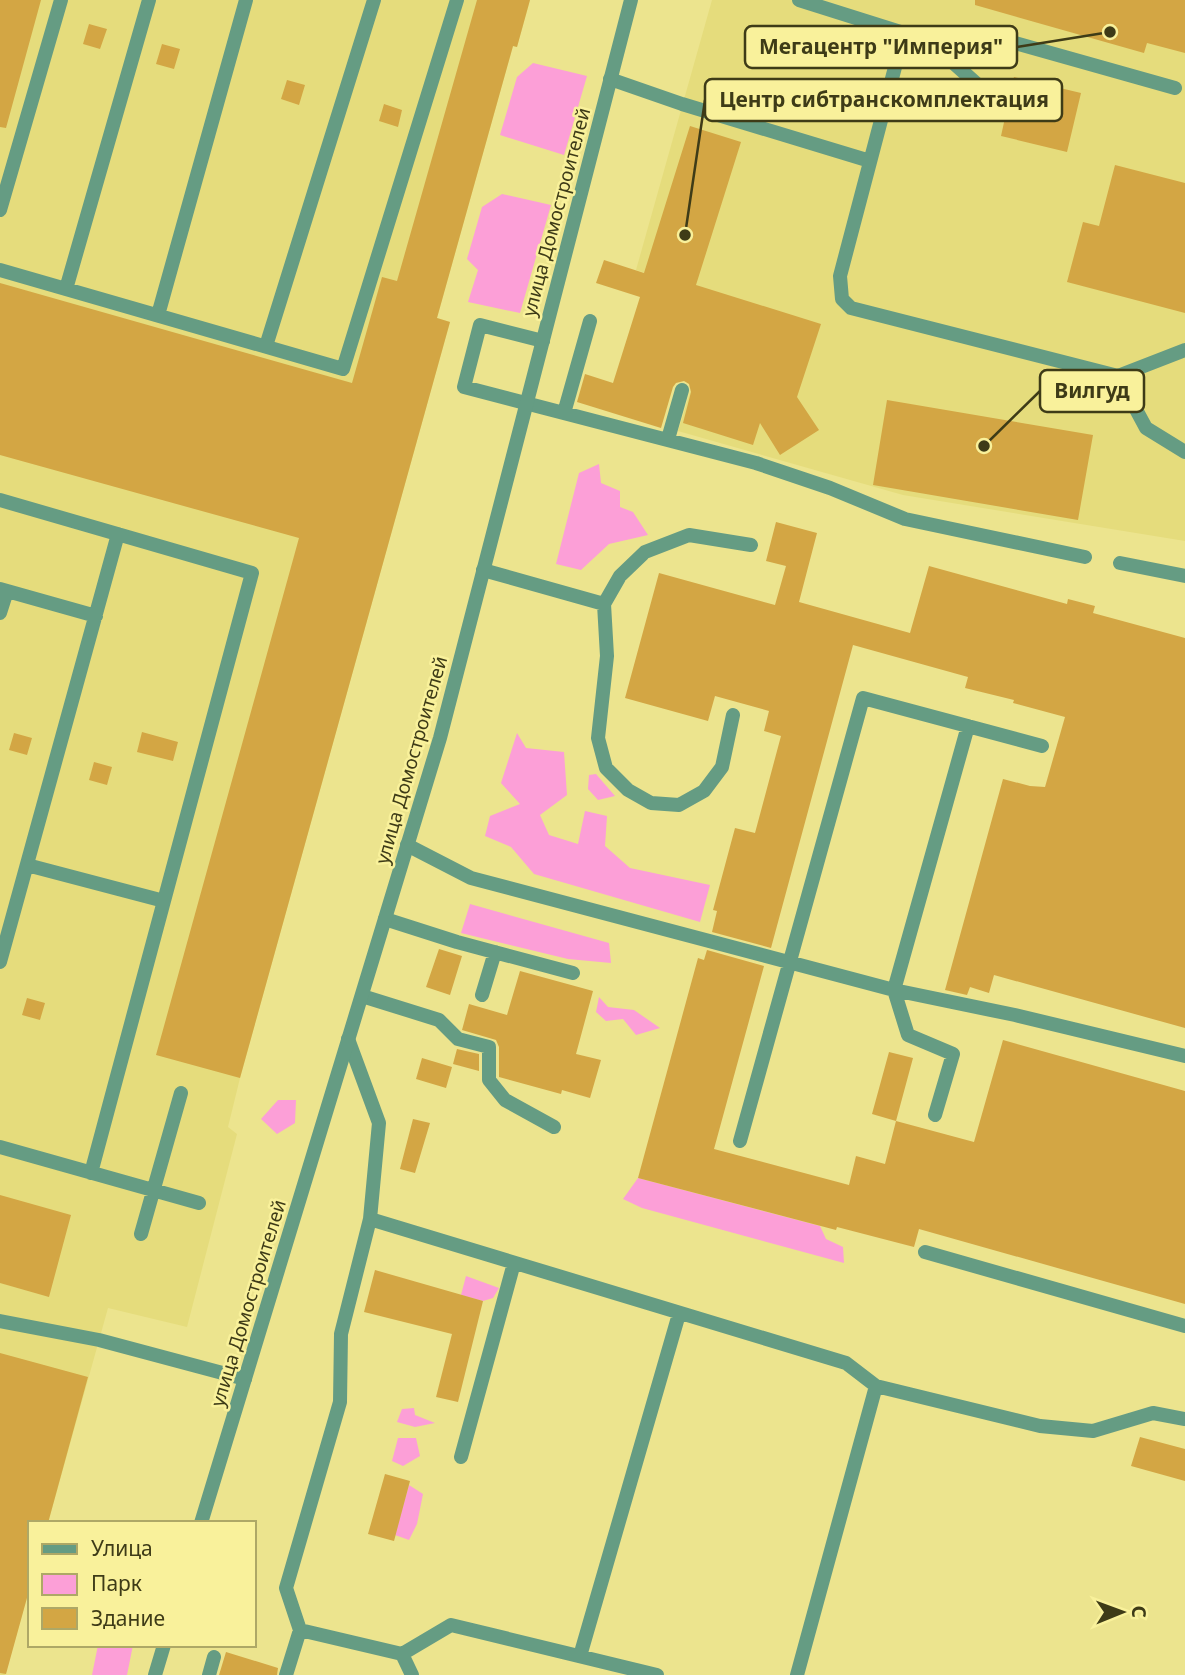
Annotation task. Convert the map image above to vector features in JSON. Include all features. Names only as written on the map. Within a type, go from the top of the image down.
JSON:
[{"type":"street","points":[[0,209],[61,0]]},
{"type":"street","points":[[66,289],[149,0]]},
{"type":"street","points":[[158,315],[246,0]]},
{"type":"street","points":[[266,346],[374,0]]},
{"type":"street","points":[[0,270],[343,369],[457,0]]},
{"type":"street","name":"улица Домостроителей","points":[[202,1521],[440,738],[631,0]]},
{"type":"street","points":[[799,0],[929,41],[988,94]]},
{"type":"street","points":[[904,33],[840,276],[842,299],[851,308],[1118,376],[1185,350]]},
{"type":"street","points":[[929,41],[980,33],[1175,88]]},
{"type":"street","points":[[610,79],[682,104],[870,160]]},
{"type":"street","points":[[564,413],[590,321]]},
{"type":"street","points":[[543,341],[480,325],[464,387],[769,467],[905,519],[1085,557]]},
{"type":"street","points":[[1118,376],[1146,428],[1185,452]]},
{"type":"street","points":[[668,439],[682,390]]},
{"type":"street","points":[[0,500],[252,573],[91,1173]]},
{"type":"street","points":[[0,962],[118,534]]},
{"type":"street","points":[[733,715],[722,767],[704,791],[678,805],[651,803],[628,790],[606,768],[598,738],[607,656],[604,604],[620,576],[645,552],[689,534],[751,545]]},
{"type":"street","points":[[1120,563],[1185,576]]},
{"type":"street","points":[[484,570],[604,604]]},
{"type":"street","points":[[0,613],[3,590],[96,616]]},
{"type":"street","points":[[740,1141],[863,698],[1042,746]]},
{"type":"street","points":[[935,1115],[953,1054],[908,1035],[894,990],[968,726]]},
{"type":"street","points":[[407,845],[471,878],[894,990],[1015,1015],[1185,1056]]},
{"type":"street","points":[[27,865],[164,901]]},
{"type":"street","points":[[385,919],[573,973]]},
{"type":"street","points":[[482,995],[495,952]]},
{"type":"street","points":[[362,996],[439,1020],[458,1039],[489,1046],[489,1080],[505,1100],[554,1127]]},
{"type":"street","points":[[286,1675],[299,1630],[286,1588],[340,1402],[341,1334],[370,1219],[379,1123],[348,1038]]},
{"type":"street","points":[[141,1234],[181,1093]]},
{"type":"street","points":[[0,1147],[199,1203]]},
{"type":"street","points":[[370,1219],[846,1363],[876,1385],[1040,1426],[1093,1431],[1153,1413],[1185,1419]]},
{"type":"street","points":[[925,1252],[1185,1326]]},
{"type":"street","points":[[461,1457],[513,1263]]},
{"type":"street","points":[[580,1656],[679,1314]]},
{"type":"street","points":[[0,1321],[99,1340],[245,1379]]},
{"type":"street","points":[[797,1675],[876,1385]]},
{"type":"street","points":[[299,1630],[402,1654],[451,1625],[657,1675]]},
{"type":"street","points":[[155,1675],[163,1647]]},
{"type":"street","points":[[402,1654],[412,1675]]},
{"type":"street","points":[[209,1675],[214,1657]]},
{"type":"shaded area","points":[[0,0],[530,0],[517,47],[513,46],[437,318],[450,322],[240,1078],[228,1127],[237,1134],[187,1327],[108,1308],[49,1521],[28,1521],[28,1594],[5,1675],[0,1675]]},
{"type":"shaded area","points":[[712,0],[1185,0],[1185,541],[903,495],[678,431],[720,297],[636,270]]},
{"type":"green space","points":[[533,63],[587,76],[564,155],[500,135],[517,77]]},
{"type":"green space","points":[[502,194],[551,205],[520,313],[468,302],[478,270],[467,259],[482,207]]},
{"type":"green space","points":[[599,464],[601,483],[620,491],[620,507],[633,512],[648,535],[609,544],[581,570],[556,564],[579,473]]},
{"type":"green space","points":[[517,733],[526,748],[564,752],[567,795],[540,815],[549,835],[578,844],[585,811],[607,816],[605,846],[630,868],[710,885],[700,922],[534,874],[511,847],[485,836],[490,816],[520,804],[501,783]]},
{"type":"green space","points":[[596,774],[615,796],[598,800],[588,789],[589,775]]},
{"type":"green space","points":[[470,904],[609,943],[611,963],[568,959],[461,933]]},
{"type":"green space","points":[[599,997],[608,1007],[634,1010],[660,1028],[636,1035],[623,1019],[606,1021],[596,1012]]},
{"type":"green space","points":[[278,1100],[296,1100],[295,1123],[277,1134],[261,1119]]},
{"type":"green space","points":[[638,1178],[820,1226],[826,1239],[843,1247],[844,1263],[642,1208],[623,1199]]},
{"type":"green space","points":[[466,1276],[499,1288],[493,1298],[483,1301],[461,1295]]},
{"type":"green space","points":[[414,1408],[415,1415],[435,1423],[415,1427],[397,1422],[402,1409]]},
{"type":"green space","points":[[398,1438],[416,1438],[420,1456],[403,1466],[392,1461]]},
{"type":"green space","points":[[409,1485],[423,1494],[417,1524],[409,1540],[395,1535]]},
{"type":"green space","points":[[98,1647],[133,1647],[127,1675],[92,1675]]},
{"type":"building","points":[[0,0],[41,0],[6,128],[0,127]]},
{"type":"building","points":[[477,0],[530,0],[517,47],[513,46],[437,318],[450,322],[240,1078],[156,1055],[299,538],[0,455],[0,283],[352,383],[382,277],[397,281]]},
{"type":"building","points":[[975,0],[1185,0],[1185,53],[1147,43],[1144,53],[975,5]]},
{"type":"building","points":[[89,24],[107,29],[100,49],[83,44]]},
{"type":"building","points":[[162,44],[180,49],[174,69],[156,64]]},
{"type":"building","points":[[1014,77],[1081,93],[1067,152],[1001,136]]},
{"type":"building","points":[[287,80],[305,85],[299,105],[281,99]]},
{"type":"building","points":[[384,104],[402,110],[398,127],[379,121]]},
{"type":"building","points":[[690,126],[741,142],[696,285],[821,324],[797,397],[819,430],[780,455],[760,423],[753,445],[683,423],[691,392],[689,384],[684,381],[673,387],[661,428],[577,402],[585,374],[613,383],[640,297],[596,283],[604,260],[644,273]]},
{"type":"building","points":[[1115,165],[1185,183],[1185,313],[1067,282],[1083,222],[1099,226]]},
{"type":"building","points":[[887,400],[1093,435],[1078,520],[873,485]]},
{"type":"building","points":[[776,522],[817,533],[799,602],[910,633],[929,566],[1067,604],[1068,599],[1095,606],[1093,613],[1185,638],[1185,1028],[994,975],[989,993],[970,987],[967,995],[945,990],[1003,779],[1045,787],[1065,717],[1013,703],[1014,700],[965,688],[968,677],[853,645],[771,948],[712,932],[717,911],[713,910],[735,828],[755,833],[781,736],[764,731],[769,711],[715,696],[708,721],[625,698],[659,573],[775,605],[786,566],[766,561]]},
{"type":"building","points":[[142,732],[178,742],[173,761],[137,752]]},
{"type":"building","points":[[14,733],[32,738],[27,755],[9,750]]},
{"type":"building","points":[[94,762],[112,767],[107,785],[89,780]]},
{"type":"building","points":[[439,949],[462,956],[450,995],[426,987]]},
{"type":"building","points":[[707,950],[764,966],[714,1149],[849,1185],[856,1156],[885,1164],[896,1121],[974,1142],[1003,1040],[1185,1091],[1185,1304],[919,1229],[914,1247],[837,1227],[836,1230],[638,1178],[698,958],[704,960]]},
{"type":"building","points":[[520,971],[593,991],[576,1054],[601,1060],[590,1098],[562,1090],[561,1094],[499,1077],[499,1047],[496,1040],[462,1030],[469,1004],[507,1015]]},
{"type":"building","points":[[27,998],[45,1003],[40,1020],[22,1015]]},
{"type":"building","points":[[457,1049],[479,1054],[479,1071],[453,1064]]},
{"type":"building","points":[[889,1052],[913,1058],[896,1121],[872,1114]]},
{"type":"building","points":[[422,1058],[452,1067],[446,1088],[416,1079]]},
{"type":"building","points":[[413,1119],[430,1123],[415,1173],[400,1169]]},
{"type":"building","points":[[0,1195],[71,1215],[49,1297],[0,1283]]},
{"type":"building","points":[[375,1270],[483,1301],[458,1402],[436,1397],[452,1334],[364,1312]]},
{"type":"building","points":[[0,1353],[88,1377],[49,1521],[28,1521],[28,1594],[6,1674],[0,1673]]},
{"type":"building","points":[[1140,1437],[1185,1449],[1185,1481],[1131,1466]]},
{"type":"building","points":[[385,1474],[410,1481],[394,1541],[368,1534]]},
{"type":"building","points":[[226,1652],[278,1668],[277,1675],[219,1675]]},
{"type":"place","name":"Мегацентр \"Империя\"","points":[[1110,32]]},
{"type":"place","name":"Центр сибтранскомплектация","points":[[685,235]]},
{"type":"place","name":"Вилгуд","points":[[984,446]]}]
